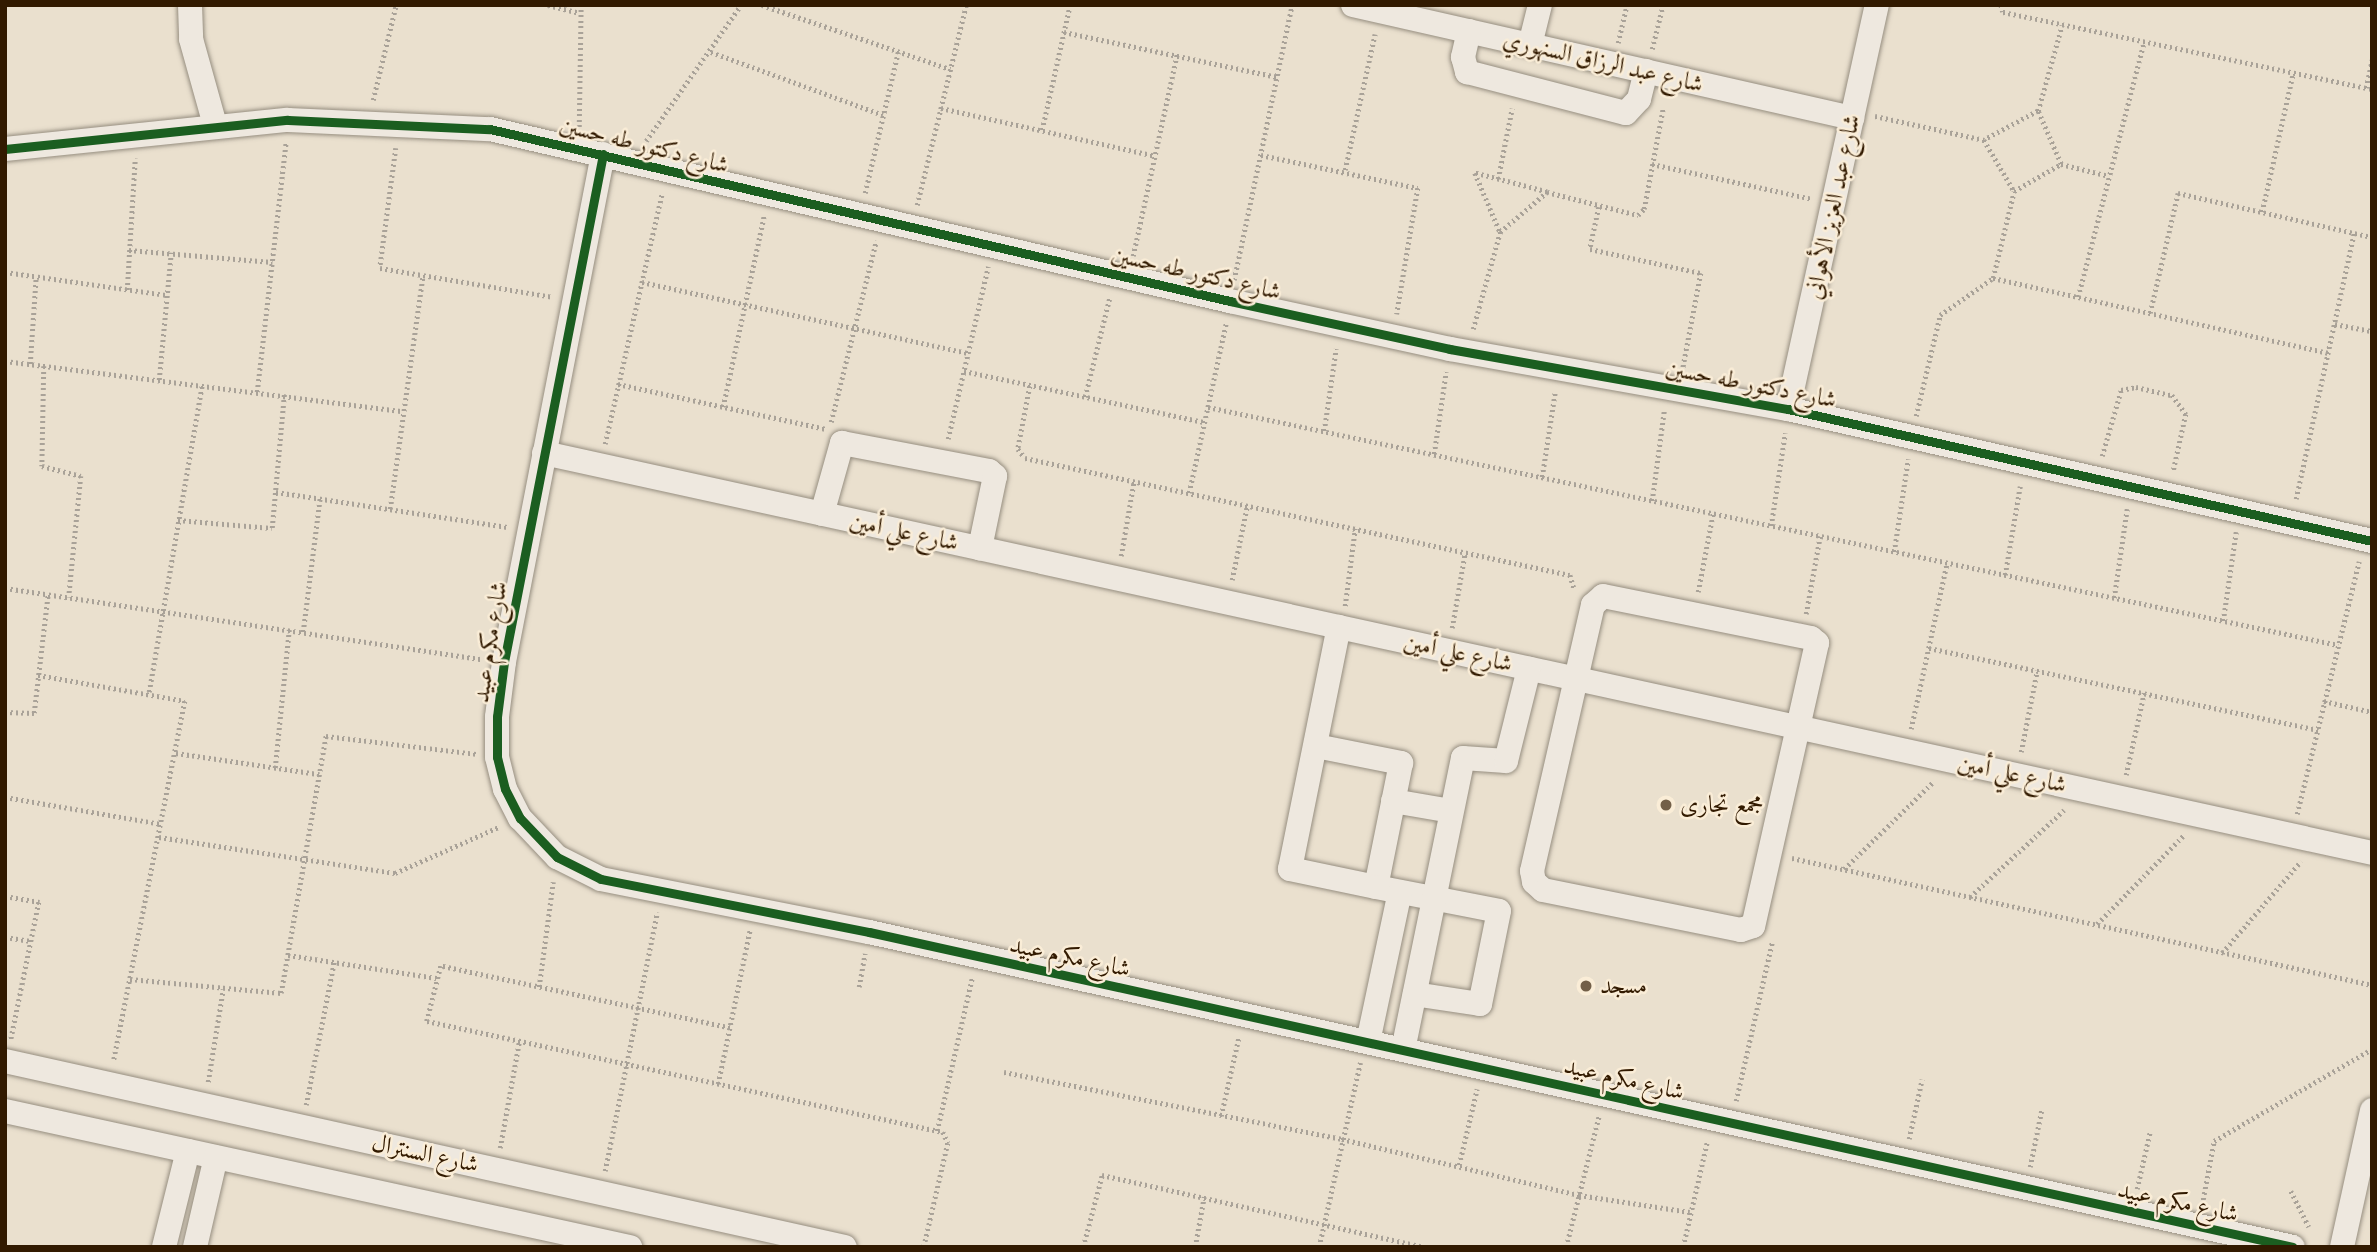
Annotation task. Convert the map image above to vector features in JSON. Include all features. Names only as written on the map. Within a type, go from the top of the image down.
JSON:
[{"type":"street","points":[[190,5],[191,39],[215,125]]},
{"type":"street","name":"شارع عبد الرزاق السنهوري","points":[[1353,5],[1853,115]]},
{"type":"street","points":[[1530,45],[1540,5]]},
{"type":"street","name":"شارع عبد العزيز الأهواني","points":[[1788,409],[1877,5]]},
{"type":"street","points":[[1469,32],[1463,57],[1467,72],[1626,113],[1658,74]]},
{"type":"street","name":"شارع دكتور طه حسين","points":[[5,149],[215,125],[288,120],[400,122],[490,129],[911,230],[1230,301],[1458,350],[1788,409],[2368,540]]},
{"type":"street","name":"شارع مكرم عبيد","points":[[591,152],[574,301],[504,662],[497,757],[505,789],[520,818],[557,857],[601,879],[869,932],[2197,1226],[2303,1241]]},
{"type":"street","points":[[822,514],[842,443],[989,471],[995,476],[980,548]]},
{"type":"street","name":"شارع علي أمين","points":[[544,453],[2372,853]]},
{"type":"street","points":[[1599,597],[1802,636],[1815,640],[1817,648],[1753,926],[1741,930],[1543,890],[1534,882],[1532,871],[1576,679],[1599,597]]},
{"type":"street","points":[[1341,627],[1290,869],[1498,911],[1479,1005],[1415,995]]},
{"type":"street","points":[[1403,1050],[1463,757],[1506,761],[1529,669]]},
{"type":"street","points":[[1315,746],[1400,761],[1394,801],[1388,890],[1366,1042]]},
{"type":"street","points":[[1394,801],[1451,811]]},
{"type":"street","name":"شارع السنترال","points":[[6,1061],[845,1247]]},
{"type":"street","points":[[2342,1247],[2372,1110]]},
{"type":"street","name":"شارع السنترال","points":[[5,1111],[630,1247]]},
{"type":"street","points":[[164,1247],[188,1151]]},
{"type":"street","points":[[195,1247],[216,1157]]},
{"type":"path","points":[[368,121],[396,5]]},
{"type":"path","points":[[548,5],[579,13]]},
{"type":"path","points":[[580,5],[591,152]]},
{"type":"path","points":[[631,161],[711,52],[741,5]]},
{"type":"path","points":[[762,5],[950,69]]},
{"type":"path","points":[[911,230],[966,5]]},
{"type":"path","points":[[1042,130],[1070,5]]},
{"type":"path","points":[[1189,493],[1292,5]]},
{"type":"path","points":[[1613,64],[1627,5]]},
{"type":"path","points":[[1500,232],[1475,173],[1633,216],[1642,213],[1652,164],[1662,5]]},
{"type":"path","points":[[2001,5],[2003,12],[2369,88],[2372,60]]},
{"type":"path","points":[[1345,170],[1380,11]]},
{"type":"path","points":[[2061,164],[2038,111],[2062,24]]},
{"type":"path","points":[[1064,32],[1277,77]]},
{"type":"path","points":[[2078,297],[2144,41]]},
{"type":"path","points":[[711,52],[883,115]]},
{"type":"path","points":[[618,384],[830,430],[854,328],[883,115],[898,52]]},
{"type":"path","points":[[1085,397],[1156,156],[1177,55]]},
{"type":"path","points":[[2262,212],[2293,73]]},
{"type":"path","points":[[1498,179],[1516,84]]},
{"type":"path","points":[[941,108],[1156,156]]},
{"type":"path","points":[[1853,115],[1984,140],[2038,111]]},
{"type":"path","points":[[257,392],[288,120]]},
{"type":"path","points":[[400,122],[380,267],[574,301]]},
{"type":"path","points":[[127,289],[136,134]]},
{"type":"path","points":[[1894,552],[1912,437],[1940,315],[1993,278],[2014,191],[1984,140]]},
{"type":"path","points":[[1261,155],[1416,186],[1420,192],[1393,336]]},
{"type":"path","points":[[1652,164],[1833,203]]},
{"type":"path","points":[[2014,191],[2061,164],[2109,176]]},
{"type":"path","points":[[600,465],[667,171]]},
{"type":"path","points":[[1434,454],[1458,350],[1500,232],[1547,192]]},
{"type":"path","points":[[2150,313],[2176,194],[2372,237]]},
{"type":"path","points":[[723,407],[769,195]]},
{"type":"path","points":[[1599,206],[1590,249],[1701,273],[1674,388],[1652,501]]},
{"type":"path","points":[[2291,522],[2354,233]]},
{"type":"path","points":[[946,450],[992,248]]},
{"type":"path","points":[[129,250],[272,262]]},
{"type":"path","points":[[159,380],[171,253]]},
{"type":"path","points":[[5,272],[167,295]]},
{"type":"path","points":[[390,509],[423,275]]},
{"type":"path","points":[[30,364],[36,277]]},
{"type":"path","points":[[1993,278],[2329,353]]},
{"type":"path","points":[[642,282],[968,353]]},
{"type":"path","points":[[1324,431],[1340,324]]},
{"type":"path","points":[[2336,324],[2372,331]]},
{"type":"path","points":[[5,361],[403,411]]},
{"type":"path","points":[[44,366],[42,466],[81,476],[68,597]]},
{"type":"path","points":[[1542,477],[1559,368]]},
{"type":"path","points":[[964,371],[1204,422]]},
{"type":"path","points":[[149,692],[202,385]]},
{"type":"path","points":[[1030,386],[1021,456],[1570,575],[1575,580],[1573,597]]},
{"type":"path","points":[[2097,478],[2116,396],[2128,386],[2137,387],[2172,395],[2184,406],[2168,494]]},
{"type":"path","points":[[178,520],[270,530],[284,395]]},
{"type":"path","points":[[1208,407],[2338,645]]},
{"type":"path","points":[[1771,526],[1788,409]]},
{"type":"path","points":[[2005,575],[2024,462]]},
{"type":"path","points":[[1117,579],[1134,481]]},
{"type":"path","points":[[2114,598],[2131,486]]},
{"type":"path","points":[[276,492],[529,530]]},
{"type":"path","points":[[303,632],[320,498]]},
{"type":"path","points":[[1227,603],[1247,506]]},
{"type":"path","points":[[2223,621],[2239,510]]},
{"type":"path","points":[[1694,614],[1713,513]]},
{"type":"path","points":[[1341,627],[1355,529]]},
{"type":"path","points":[[1802,636],[1820,536]]},
{"type":"path","points":[[2292,836],[2338,645],[2368,540]]},
{"type":"path","points":[[1448,651],[1465,553]]},
{"type":"path","points":[[1906,751],[1947,563]]},
{"type":"path","points":[[5,588],[504,662]]},
{"type":"path","points":[[5,712],[33,714],[48,594]]},
{"type":"path","points":[[275,768],[289,630]]},
{"type":"path","points":[[1929,648],[2318,730]]},
{"type":"path","points":[[2016,775],[2037,671]]},
{"type":"path","points":[[38,675],[149,692],[185,701],[109,1084]]},
{"type":"path","points":[[2120,798],[2144,694]]},
{"type":"path","points":[[2324,701],[2372,712]]},
{"type":"path","points":[[130,979],[278,995],[288,954],[319,774],[329,734],[497,757]]},
{"type":"path","points":[[176,753],[319,774]]},
{"type":"path","points":[[1843,869],[1954,761]]},
{"type":"path","points":[[1969,897],[2085,790]]},
{"type":"path","points":[[5,805],[6,798],[161,824]]},
{"type":"path","points":[[2096,925],[2203,816]]},
{"type":"path","points":[[159,837],[395,873],[520,818]]},
{"type":"path","points":[[2222,953],[2318,841]]},
{"type":"path","points":[[540,987],[557,857]]},
{"type":"path","points":[[1791,858],[2372,985]]},
{"type":"path","points":[[601,1193],[661,890]]},
{"type":"path","points":[[5,896],[38,902],[6,1061]]},
{"type":"path","points":[[718,1084],[755,908]]},
{"type":"path","points":[[859,987],[869,932]]},
{"type":"path","points":[[5,937],[31,941]]},
{"type":"path","points":[[288,954],[436,978]]},
{"type":"path","points":[[937,1131],[977,956]]},
{"type":"path","points":[[302,1127],[334,962]]},
{"type":"path","points":[[730,1028],[444,966],[439,967],[428,1022],[943,1132],[948,1143],[924,1247]]},
{"type":"path","points":[[204,1105],[223,989]]},
{"type":"path","points":[[1222,1115],[1243,1014]]},
{"type":"path","points":[[496,1170],[519,1042]]},
{"type":"path","points":[[1318,1247],[1366,1042]]},
{"type":"path","points":[[2197,1226],[2214,1141],[2372,1049]]},
{"type":"path","points":[[1459,1165],[1482,1068]]},
{"type":"path","points":[[1004,1072],[1342,1139],[1579,1195],[1690,1212]]},
{"type":"path","points":[[1905,1161],[1922,1079]]},
{"type":"path","points":[[1566,1247],[1604,1094]]},
{"type":"path","points":[[2026,1188],[2042,1108]]},
{"type":"path","points":[[1683,1247],[1712,1119]]},
{"type":"path","points":[[2132,1212],[2150,1132]]},
{"type":"path","points":[[1083,1247],[1102,1175],[1424,1247]]},
{"type":"path","points":[[2291,1191],[2303,1241]]},
{"type":"path","points":[[1195,1247],[1204,1197]]},
{"type":"cycle path","points":[[5,149],[288,120],[490,129],[1230,301],[1450,349],[1788,409],[2372,541]]},
{"type":"cycle path","points":[[603,154],[504,662],[497,717],[497,757],[505,789],[520,818],[557,857],[601,879],[869,932],[2293,1247]]},
{"type":"place","name":"مجمع تجارى","points":[[1666,805]]},
{"type":"place","name":"مسجد","points":[[1586,986]]}]
